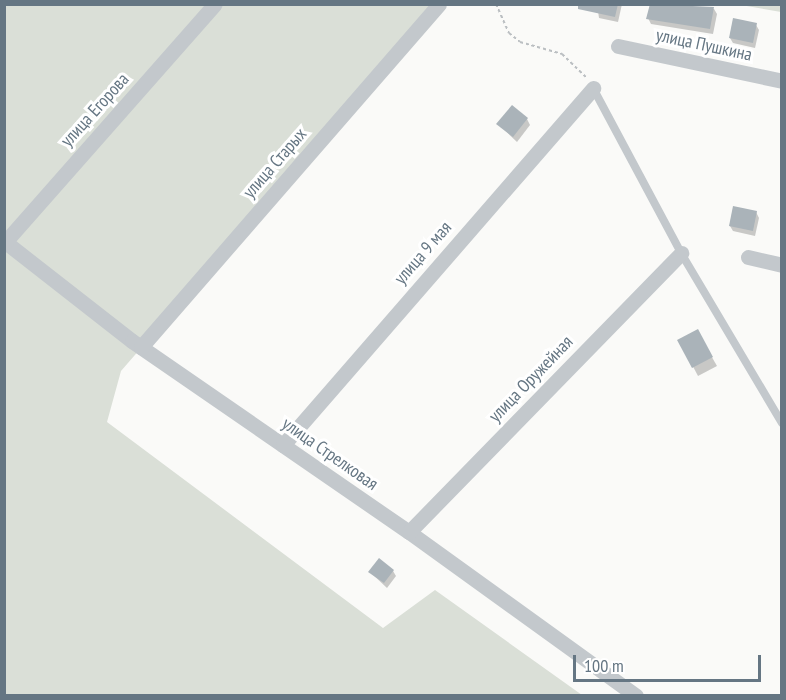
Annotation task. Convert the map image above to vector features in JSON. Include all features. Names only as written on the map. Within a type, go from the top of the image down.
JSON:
[{"type":"street","name":"улица Егорова","points":[[5,241],[215,4]]},
{"type":"street","name":"улица Старых","points":[[141,347],[439,4]]},
{"type":"street","name":"улица Пушкина","points":[[618,46],[782,81]]},
{"type":"street","name":"улица 9 мая","points":[[283,445],[593,88]]},
{"type":"street","name":"улица Стрелковая","points":[[5,241],[141,347],[409,532],[636,696]]},
{"type":"street","name":"улица Оружейная","points":[[409,532],[681,253]]},
{"type":"street","points":[[748,257],[782,265]]},
{"type":"lane","points":[[593,88],[681,253],[782,423]]},
{"type":"path","points":[[496,4],[509,33],[520,42],[562,54],[582,70],[593,88]]},
{"type":"shaded area","points":[[4,5],[439,5],[121,371],[107,422],[383,628],[435,590],[582,695],[5,695]]},
{"type":"shaded area","points":[[741,5],[781,5],[781,12]]},
{"type":"building","points":[[578,4],[618,4],[615,17],[578,9]]},
{"type":"building","points":[[650,4],[714,7],[710,29],[646,19]]},
{"type":"building","points":[[733,18],[757,23],[753,43],[729,38]]},
{"type":"building","points":[[512,105],[528,118],[513,137],[496,124]]},
{"type":"building","points":[[733,206],[757,211],[753,231],[729,226]]},
{"type":"building","points":[[698,329],[713,357],[692,368],[677,340]]},
{"type":"building","points":[[379,558],[394,570],[384,583],[368,572]]}]
